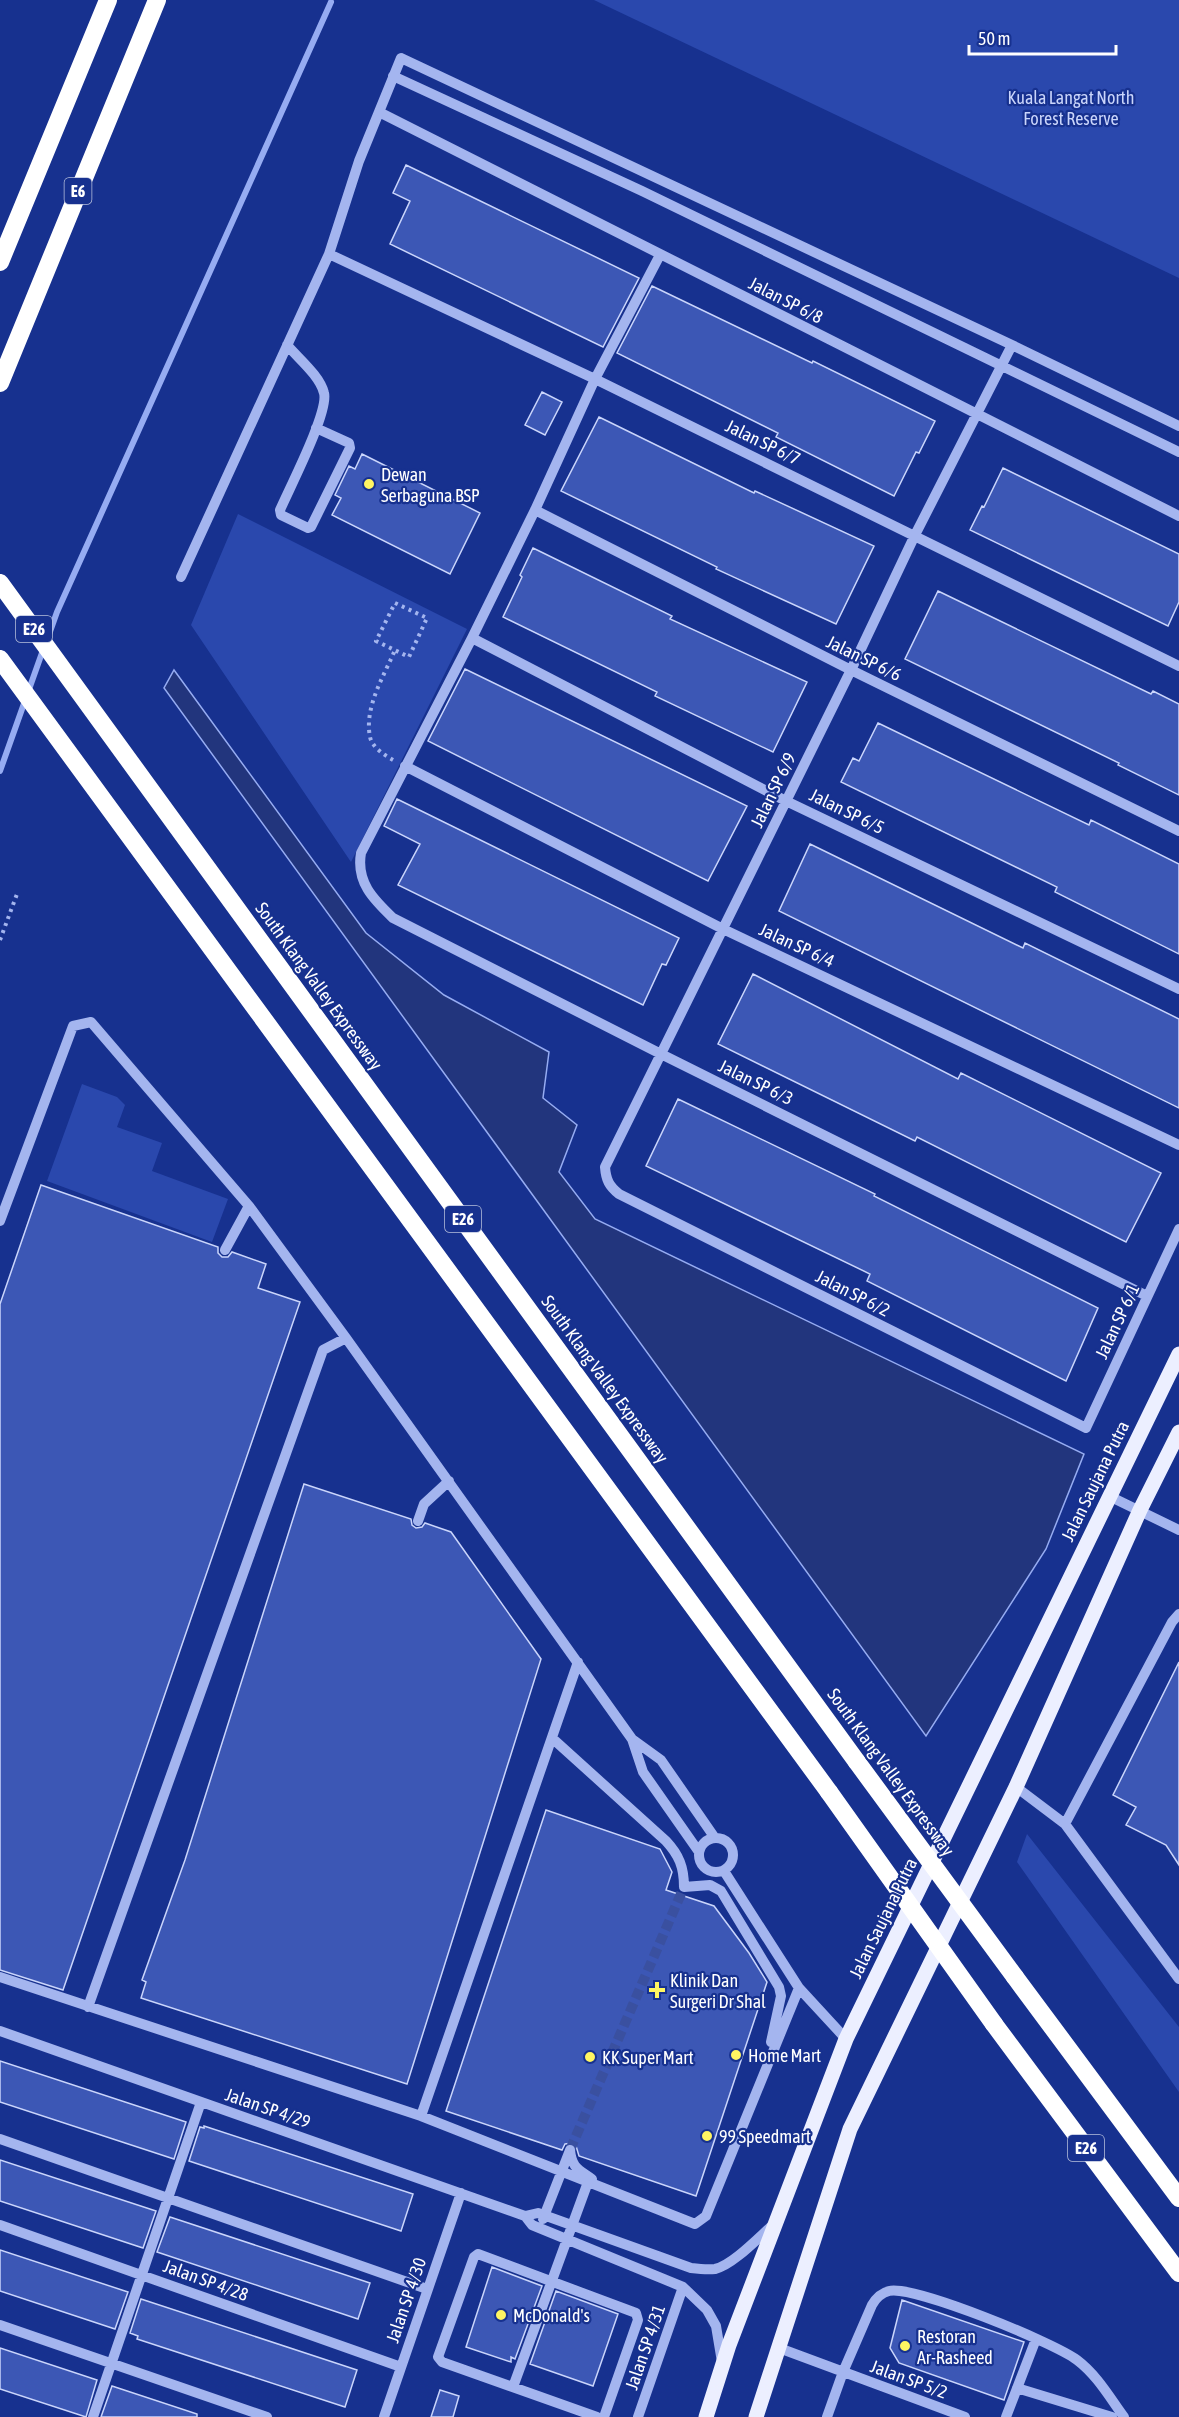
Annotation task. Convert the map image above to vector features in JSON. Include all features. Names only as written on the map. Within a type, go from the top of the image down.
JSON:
[{"type":"highway","points":[[0,262],[108,0]]},
{"type":"highway","name":"E6","points":[[0,382],[157,0]]},
{"type":"highway","name":"South Klang Valley Expressway","points":[[0,583],[857,1762],[1179,2199]]},
{"type":"highway","name":"E26","points":[[0,659],[829,1792],[994,2024],[1179,2273]]},
{"type":"main road","name":"Jalan Saujana Putra","points":[[706,2417],[723,2365],[846,2039],[1179,1354]]},
{"type":"main road","points":[[756,2417],[850,2129],[1016,1787],[1140,1510],[1179,1432]]},
{"type":"street","points":[[181,577],[329,254],[359,160],[401,58],[1012,345],[1179,426]]},
{"type":"street","points":[[393,76],[642,191],[1179,452]]},
{"type":"street","name":"Jalan SP 6/8","points":[[379,112],[1179,516]]},
{"type":"street","name":"Jalan SP 6/7","points":[[329,254],[595,379],[1179,666]]},
{"type":"street","points":[[405,766],[472,638],[535,510],[595,379],[660,255]]},
{"type":"street","points":[[287,345],[324,392],[324,408],[280,510],[281,515],[309,528],[350,448],[349,443],[316,428]]},
{"type":"street","name":"Jalan SP 6/9","points":[[608,1183],[605,1167],[851,670],[915,535],[1012,345]]},
{"type":"street","name":"Jalan SP 6/6","points":[[535,510],[851,670],[1179,831]]},
{"type":"street","name":"Jalan SP 6/5","points":[[472,638],[786,801],[1179,989]]},
{"type":"street","name":"Jalan SP 6/3","points":[[405,766],[361,853],[359,866],[363,882],[375,900],[393,918],[1147,1296]]},
{"type":"street","name":"Jalan SP 6/4","points":[[405,766],[723,929],[1179,1145]]},
{"type":"street","points":[[0,1221],[73,1026],[91,1022],[249,1206],[346,1338],[632,1739],[643,1772],[699,1852],[701,1863],[713,1872],[723,1871],[732,1863],[733,1851],[726,1841],[715,1838],[704,1842],[699,1852]]},
{"type":"street","name":"Jalan SP 6/2","points":[[608,1183],[620,1194],[1086,1428]]},
{"type":"street","points":[[225,1250],[249,1206]]},
{"type":"street","name":"Jalan SP 6/1","points":[[1086,1428],[1179,1228]]},
{"type":"street","points":[[88,2007],[323,1350],[346,1338]]},
{"type":"street","points":[[418,1521],[424,1504],[449,1481]]},
{"type":"street","points":[[1109,1496],[1179,1530]]},
{"type":"street","points":[[1065,1824],[1172,1622],[1179,1614]]},
{"type":"street","points":[[421,2116],[578,1662]]},
{"type":"street","points":[[552,1738],[666,1840],[678,1855],[684,1872],[684,1887],[710,1885],[721,1891],[779,1987],[781,1996],[767,2066]]},
{"type":"street","points":[[632,1739],[661,1760],[715,1838]]},
{"type":"street","points":[[1016,1787],[1065,1824],[1179,1979]]},
{"type":"street","points":[[723,1871],[799,1988],[846,2039]]},
{"type":"street","points":[[0,1977],[421,2116],[695,2224],[706,2216],[799,1988]]},
{"type":"street","name":"Jalan SP 4/29","points":[[0,2031],[525,2216]]},
{"type":"street","points":[[93,2417],[201,2102]]},
{"type":"street","points":[[0,2139],[427,2289]]},
{"type":"street","points":[[540,2228],[570,2150],[571,2161],[575,2166],[604,2188]]},
{"type":"street","points":[[513,2387],[588,2182]]},
{"type":"street","name":"Jalan SP 4/30","points":[[384,2417],[460,2193]]},
{"type":"street","points":[[723,2365],[716,2326],[707,2310],[683,2287],[532,2225],[525,2216],[538,2213],[691,2268],[703,2269],[715,2269],[726,2264],[776,2223]]},
{"type":"street","name":"Jalan SP 4/28","points":[[0,2225],[401,2367]]},
{"type":"street","points":[[597,2417],[442,2362],[438,2357],[474,2257],[478,2254],[636,2313],[638,2320],[604,2417]]},
{"type":"street","name":"Jalan SP 4/31","points":[[638,2417],[683,2287]]},
{"type":"street","points":[[827,2417],[843,2372],[872,2305],[878,2296],[891,2290],[912,2293],[968,2311],[1056,2347],[1078,2361],[1097,2380],[1124,2417]]},
{"type":"street","points":[[0,2325],[267,2417]]},
{"type":"street","points":[[1006,2417],[1036,2339]]},
{"type":"street","name":"Jalan SP 5/2","points":[[779,2348],[964,2417]]},
{"type":"street","points":[[1017,2388],[1112,2417]]},
{"type":"path","points":[[395,603],[427,618],[409,657],[395,650],[376,640],[395,603]]},
{"type":"path","points":[[395,650],[370,710],[370,738],[375,747],[387,757],[405,766]]},
{"type":"path","points":[[0,940],[17,894]]},
{"type":"green space","name":"Kuala Langat North Forest Reserve","points":[[594,0],[1179,0],[1179,278]]},
{"type":"green space","points":[[238,514],[467,629],[351,862],[191,625]]},
{"type":"green space","points":[[82,1084],[117,1097],[125,1105],[117,1127],[162,1143],[152,1171],[228,1199],[212,1242],[47,1181]]},
{"type":"green space","points":[[1027,1834],[1179,2027],[1179,2092],[1017,1862]]},
{"type":"shaded area","points":[[174,670],[366,933],[444,995],[549,1052],[543,1098],[577,1125],[559,1172],[595,1219],[1084,1454],[1046,1549],[926,1736],[164,688]]},
{"type":"building","points":[[406,165],[639,278],[603,347],[390,244],[410,201],[393,193]]},
{"type":"building","points":[[652,286],[935,421],[919,453],[916,452],[894,496],[776,437],[778,433],[617,353]]},
{"type":"building","points":[[542,392],[562,402],[545,435],[525,425]]},
{"type":"building","points":[[599,417],[754,493],[755,491],[874,546],[836,624],[716,569],[717,567],[561,491]]},
{"type":"building","points":[[362,454],[480,513],[450,574],[332,515],[341,498],[335,495],[349,466],[355,469]]},
{"type":"building","points":[[1003,468],[1179,554],[1179,602],[1168,626],[970,530]]},
{"type":"building","points":[[533,548],[672,616],[670,619],[807,682],[773,752],[655,696],[657,692],[503,617]]},
{"type":"building","points":[[938,591],[1151,694],[1153,691],[1179,704],[1179,795],[1118,765],[1119,763],[905,659]]},
{"type":"building","points":[[465,669],[747,806],[708,881],[428,741]]},
{"type":"building","points":[[878,723],[1089,825],[1091,820],[1179,864],[1179,954],[1055,892],[1057,887],[841,782],[853,758],[859,761]]},
{"type":"building","points":[[397,799],[679,938],[666,965],[662,964],[643,1005],[398,885],[420,844],[384,826]]},
{"type":"building","points":[[810,844],[1023,948],[1025,943],[1179,1019],[1179,1108],[779,911]]},
{"type":"building","points":[[753,974],[958,1079],[961,1073],[1161,1173],[1126,1242],[917,1137],[915,1141],[718,1044]]},
{"type":"building","points":[[678,1099],[875,1194],[874,1196],[1098,1308],[1066,1381],[867,1281],[870,1274],[646,1166]]},
{"type":"building","points":[[41,1185],[218,1247],[218,1253],[222,1257],[228,1257],[232,1252],[266,1264],[258,1288],[300,1302],[63,1990],[0,1970],[0,1304]]},
{"type":"building","points":[[304,1484],[411,1519],[412,1525],[416,1528],[422,1527],[425,1523],[451,1532],[541,1659],[407,2084],[141,1998],[146,1982],[142,1980],[185,1860]]},
{"type":"building","points":[[1179,1662],[1179,1865],[1166,1845],[1126,1825],[1136,1807],[1113,1795]]},
{"type":"building","points":[[546,1810],[660,1849],[672,1872],[666,1890],[714,1906],[749,1953],[767,1982],[696,2196],[579,2156],[573,2143],[565,2144],[562,2150],[446,2111]]},
{"type":"building","points":[[0,2061],[186,2122],[174,2159],[0,2102]]},
{"type":"building","points":[[204,2126],[413,2194],[401,2231],[189,2161],[200,2127],[204,2128]]},
{"type":"building","points":[[0,2160],[156,2211],[143,2248],[0,2201]]},
{"type":"building","points":[[170,2217],[370,2283],[358,2319],[157,2252]]},
{"type":"building","points":[[0,2250],[128,2292],[115,2329],[0,2291]]},
{"type":"building","name":"McDonald's","points":[[492,2267],[542,2286],[515,2359],[511,2357],[511,2362],[466,2347]]},
{"type":"building","points":[[556,2291],[618,2314],[593,2386],[530,2364]]},
{"type":"building","points":[[141,2299],[357,2370],[345,2407],[137,2339],[138,2336],[130,2333]]},
{"type":"building","points":[[902,2300],[1024,2342],[1004,2400],[899,2363],[890,2348]]},
{"type":"building","points":[[0,2348],[97,2380],[86,2417],[0,2389]]},
{"type":"building","points":[[112,2386],[197,2414],[197,2417],[101,2417]]},
{"type":"building","points":[[440,2390],[459,2396],[453,2417],[431,2417]]},
{"type":"waterway","points":[[47,640],[57,612],[331,2]]},
{"type":"waterway","points":[[0,771],[43,650]]},
{"type":"tunnel","points":[[570,2150],[684,1887]]},
{"type":"place","name":"Dewan Serbaguna BSP","points":[[369,484]]},
{"type":"place","name":"Klinik Dan Surgeri Dr Shal","points":[[657,1990]]},
{"type":"place","name":"Home Mart","points":[[736,2055]]},
{"type":"place","name":"KK Super Mart","points":[[590,2057]]},
{"type":"place","name":"99 Speedmart","points":[[707,2136]]},
{"type":"place","name":"McDonald's","points":[[501,2315]]},
{"type":"place","name":"Restoran Ar-Rasheed","points":[[905,2346]]}]
